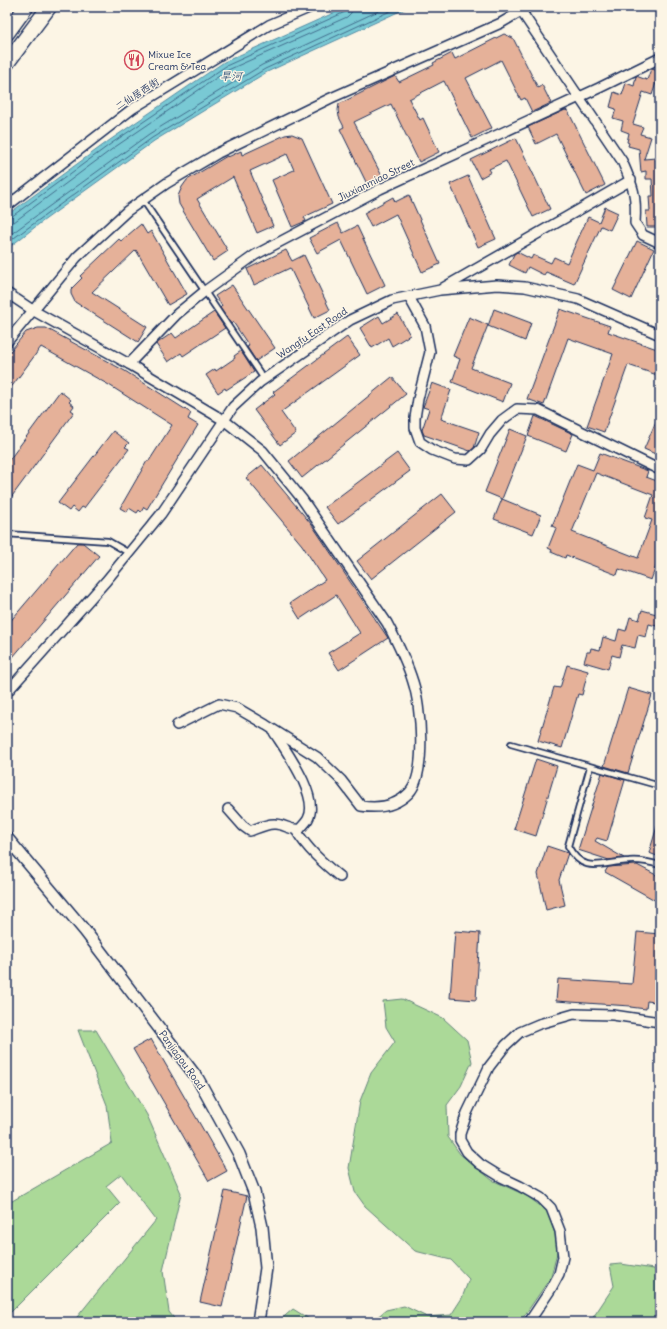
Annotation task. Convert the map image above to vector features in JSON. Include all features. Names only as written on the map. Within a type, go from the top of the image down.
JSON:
[{"type":"main road","points":[[7,63],[49,7]]},
{"type":"main road","points":[[7,34],[23,8]]},
{"type":"street","name":"二仙居西街","points":[[7,206],[132,109],[268,25],[311,7]]},
{"type":"street","points":[[7,342],[77,257],[127,211],[167,183],[218,152],[332,98],[501,24],[524,9],[579,98],[622,161],[634,186],[636,207],[635,223],[644,235],[660,243]]},
{"type":"street","name":"Jiuxianmiao Street","points":[[129,364],[177,314],[205,291],[255,255],[380,189],[579,98],[660,58]]},
{"type":"street","points":[[440,290],[631,180]]},
{"type":"street","name":"Wangfu East Road","points":[[7,692],[106,581],[161,514],[233,407],[264,379],[350,320],[392,300],[408,296],[440,290],[497,285],[525,287],[578,298],[660,335]]},
{"type":"street","points":[[7,293],[34,311],[129,364],[225,421],[264,451],[302,499],[387,624],[397,643],[413,682],[419,707],[421,746],[417,777],[410,792],[395,804],[372,808],[361,806],[341,780],[317,757],[237,708],[219,704],[177,725]]},
{"type":"street","points":[[408,296],[425,326],[430,352],[418,399],[415,418],[415,428],[420,442],[432,450],[455,459],[469,460],[481,449],[490,434],[502,420],[517,409],[538,410],[660,470]]},
{"type":"street","points":[[271,728],[302,779],[310,798],[308,819],[300,829],[296,830]]},
{"type":"street","points":[[228,809],[242,826],[250,831],[273,824],[284,825],[296,830],[300,838],[318,859],[340,877]]},
{"type":"street","name":"Panjiagou Road","points":[[7,838],[85,932],[198,1079],[239,1154],[254,1192],[262,1227],[266,1268],[258,1322]]},
{"type":"street","points":[[529,1322],[559,1274],[563,1257],[560,1231],[551,1208],[541,1198],[480,1164],[467,1152],[460,1140],[460,1134],[467,1113],[489,1067],[506,1045],[520,1032],[539,1024],[574,1014],[613,1015],[660,1022]]},
{"type":"lane","points":[[143,199],[264,379]]},
{"type":"lane","points":[[7,534],[108,541],[129,553]]},
{"type":"lane","points":[[511,744],[660,786]]},
{"type":"lane","points":[[590,767],[568,846],[574,856],[582,862],[592,865],[627,861],[642,861],[660,865]]},
{"type":"green space","points":[[402,999],[443,1018],[467,1040],[472,1062],[461,1086],[447,1105],[448,1137],[460,1154],[492,1180],[527,1196],[547,1211],[559,1245],[551,1277],[520,1322],[371,1322],[386,1310],[404,1306],[427,1317],[451,1315],[462,1298],[469,1279],[451,1260],[415,1251],[365,1206],[355,1192],[349,1168],[360,1101],[371,1073],[395,1042],[386,1027],[383,1001]]},
{"type":"green space","points":[[78,1030],[96,1030],[147,1115],[181,1193],[163,1271],[169,1312],[177,1322],[73,1322],[156,1220],[121,1174],[106,1186],[120,1203],[7,1316],[7,1204],[112,1143],[107,1105]]},
{"type":"green space","points":[[621,1264],[660,1270],[660,1322],[590,1322],[614,1286],[610,1265]]},
{"type":"green space","points":[[293,1309],[314,1322],[278,1322]]},
{"type":"water","name":"旱河","points":[[347,7],[409,7],[267,72],[154,141],[39,224],[7,249],[7,215],[110,140],[224,62]]},
{"type":"building","points":[[504,34],[513,38],[538,88],[542,85],[551,103],[532,112],[525,98],[521,100],[501,60],[466,78],[492,128],[472,138],[444,81],[409,99],[420,120],[423,118],[439,152],[419,162],[391,104],[354,122],[383,178],[368,186],[340,129],[344,127],[339,117],[339,104],[395,76],[399,82],[434,65],[433,63],[452,53],[455,59]]},
{"type":"building","points":[[651,69],[660,71],[660,84],[656,83],[652,95],[643,92],[633,124],[643,127],[640,134],[651,137],[644,159],[656,158],[657,167],[660,167],[660,227],[647,227],[646,211],[650,211],[649,196],[653,196],[652,179],[646,179],[646,171],[641,172],[639,149],[628,146],[629,143],[627,142],[629,133],[621,130],[623,121],[613,118],[616,109],[610,107],[614,92],[622,95],[626,83],[634,86],[636,76],[647,80]]},
{"type":"building","points":[[565,110],[568,111],[605,185],[586,195],[556,134],[536,144],[528,127]]},
{"type":"building","points":[[292,134],[302,138],[332,204],[304,217],[306,221],[292,227],[272,180],[294,170],[287,154],[250,171],[273,226],[257,233],[233,177],[197,199],[228,251],[213,261],[179,204],[178,196],[182,187],[187,180],[227,156],[228,157],[241,151],[242,155],[285,135]]},
{"type":"building","points":[[516,138],[550,209],[533,217],[506,161],[489,169],[491,172],[480,178],[471,160]]},
{"type":"building","points":[[468,176],[496,239],[478,247],[450,184]]},
{"type":"building","points":[[409,195],[440,264],[422,272],[396,214],[371,227],[364,213],[393,197],[395,202]]},
{"type":"building","points":[[605,207],[618,213],[610,230],[601,226],[574,284],[546,272],[544,275],[528,267],[525,273],[509,265],[514,254],[517,252],[531,259],[533,255],[551,263],[554,257],[567,263],[588,217],[599,222]]},
{"type":"building","points":[[338,223],[343,233],[357,226],[385,285],[367,294],[341,240],[317,253],[309,238]]},
{"type":"building","points":[[141,224],[147,234],[151,231],[187,294],[168,305],[136,250],[92,292],[147,327],[138,342],[75,302],[71,294],[71,289],[82,278],[80,276],[119,239],[121,241]]},
{"type":"building","points":[[637,241],[654,249],[631,299],[613,290]]},
{"type":"building","points":[[286,250],[292,261],[304,255],[330,310],[314,318],[290,268],[254,285],[247,269]]},
{"type":"building","points":[[232,285],[275,348],[256,361],[247,347],[249,346],[233,322],[231,324],[220,308],[222,306],[215,296]]},
{"type":"building","points":[[494,309],[531,323],[525,341],[488,326]]},
{"type":"building","points":[[560,309],[610,326],[608,332],[660,350],[660,376],[628,365],[604,432],[587,426],[613,354],[568,338],[544,405],[527,399]]},
{"type":"building","points":[[214,312],[225,328],[183,356],[181,353],[168,362],[156,344],[172,333],[176,338]]},
{"type":"building","points":[[398,314],[410,335],[392,346],[388,338],[372,348],[360,328],[379,316],[383,323]]},
{"type":"building","points":[[469,317],[488,325],[471,368],[510,383],[503,402],[452,382],[460,359],[453,356]]},
{"type":"building","points":[[38,328],[46,328],[125,371],[191,413],[188,419],[198,425],[147,509],[144,507],[141,512],[139,510],[137,513],[129,508],[127,512],[120,508],[147,461],[149,461],[172,425],[109,385],[41,347],[7,393],[7,355],[26,332]]},
{"type":"building","points":[[347,337],[360,355],[281,412],[296,433],[280,445],[254,410],[275,394],[273,392]]},
{"type":"building","points":[[241,351],[254,372],[226,390],[225,388],[218,393],[206,375],[215,369],[216,371],[235,358],[234,356]]},
{"type":"building","points":[[392,377],[406,394],[302,478],[289,461]]},
{"type":"building","points":[[432,383],[451,390],[441,419],[479,432],[474,448],[470,451],[424,435],[422,430],[429,409],[423,407]]},
{"type":"building","points":[[60,391],[71,400],[69,402],[74,406],[71,410],[74,412],[7,503],[7,463]]},
{"type":"building","points":[[660,412],[660,456],[644,449]]},
{"type":"building","points":[[535,416],[573,434],[566,451],[528,436]]},
{"type":"building","points":[[510,429],[527,436],[502,499],[485,492]]},
{"type":"building","points":[[113,431],[129,443],[125,447],[129,449],[84,508],[82,507],[78,512],[72,507],[69,511],[58,503]]},
{"type":"building","points":[[397,453],[410,471],[338,524],[325,507]]},
{"type":"building","points":[[600,453],[648,471],[646,477],[657,481],[659,477],[660,478],[660,555],[651,580],[619,569],[617,575],[566,555],[565,558],[551,552],[552,550],[548,548],[556,528],[552,526],[577,464],[593,470]],"holes":[[[596,473],[653,495],[645,518],[652,520],[638,558],[572,532]]]},
{"type":"building","points":[[262,465],[312,525],[388,638],[339,670],[328,653],[360,633],[336,595],[300,619],[290,603],[325,580],[302,545],[246,478]]},
{"type":"building","points":[[442,494],[456,512],[371,579],[357,561]]},
{"type":"building","points":[[502,499],[541,515],[533,534],[494,519]]},
{"type":"building","points":[[77,543],[83,543],[99,556],[7,664],[7,625]]},
{"type":"building","points":[[642,610],[660,615],[660,627],[649,624],[646,637],[638,635],[635,648],[622,645],[619,657],[612,655],[608,669],[584,662],[587,652],[590,652],[591,648],[600,650],[603,637],[616,641],[619,629],[626,631],[630,617],[639,620]]},
{"type":"building","points":[[567,665],[588,671],[582,695],[578,694],[562,748],[538,741],[554,687],[560,688]]},
{"type":"building","points":[[628,688],[652,695],[628,773],[604,766]]},
{"type":"building","points":[[536,759],[557,766],[536,836],[514,829]]},
{"type":"building","points":[[602,773],[625,780],[607,841],[597,838],[595,841],[624,858],[609,860],[578,850]]},
{"type":"building","points":[[658,823],[660,824],[660,857],[649,853]]},
{"type":"building","points":[[547,846],[568,853],[559,880],[565,905],[546,910],[538,874]]},
{"type":"building","points":[[637,865],[660,877],[660,903],[605,872],[608,867]]},
{"type":"building","points":[[455,931],[480,933],[476,1000],[450,998]]},
{"type":"building","points":[[637,932],[660,934],[655,1002],[647,1001],[646,1009],[630,1006],[556,1001],[558,979],[632,984]]},
{"type":"building","points":[[151,1039],[227,1171],[209,1181],[133,1049]]},
{"type":"building","points":[[225,1191],[247,1196],[222,1307],[200,1302]]},
{"type":"place","name":"Mixue Ice Cream & Tea","points":[[134,60]]}]
